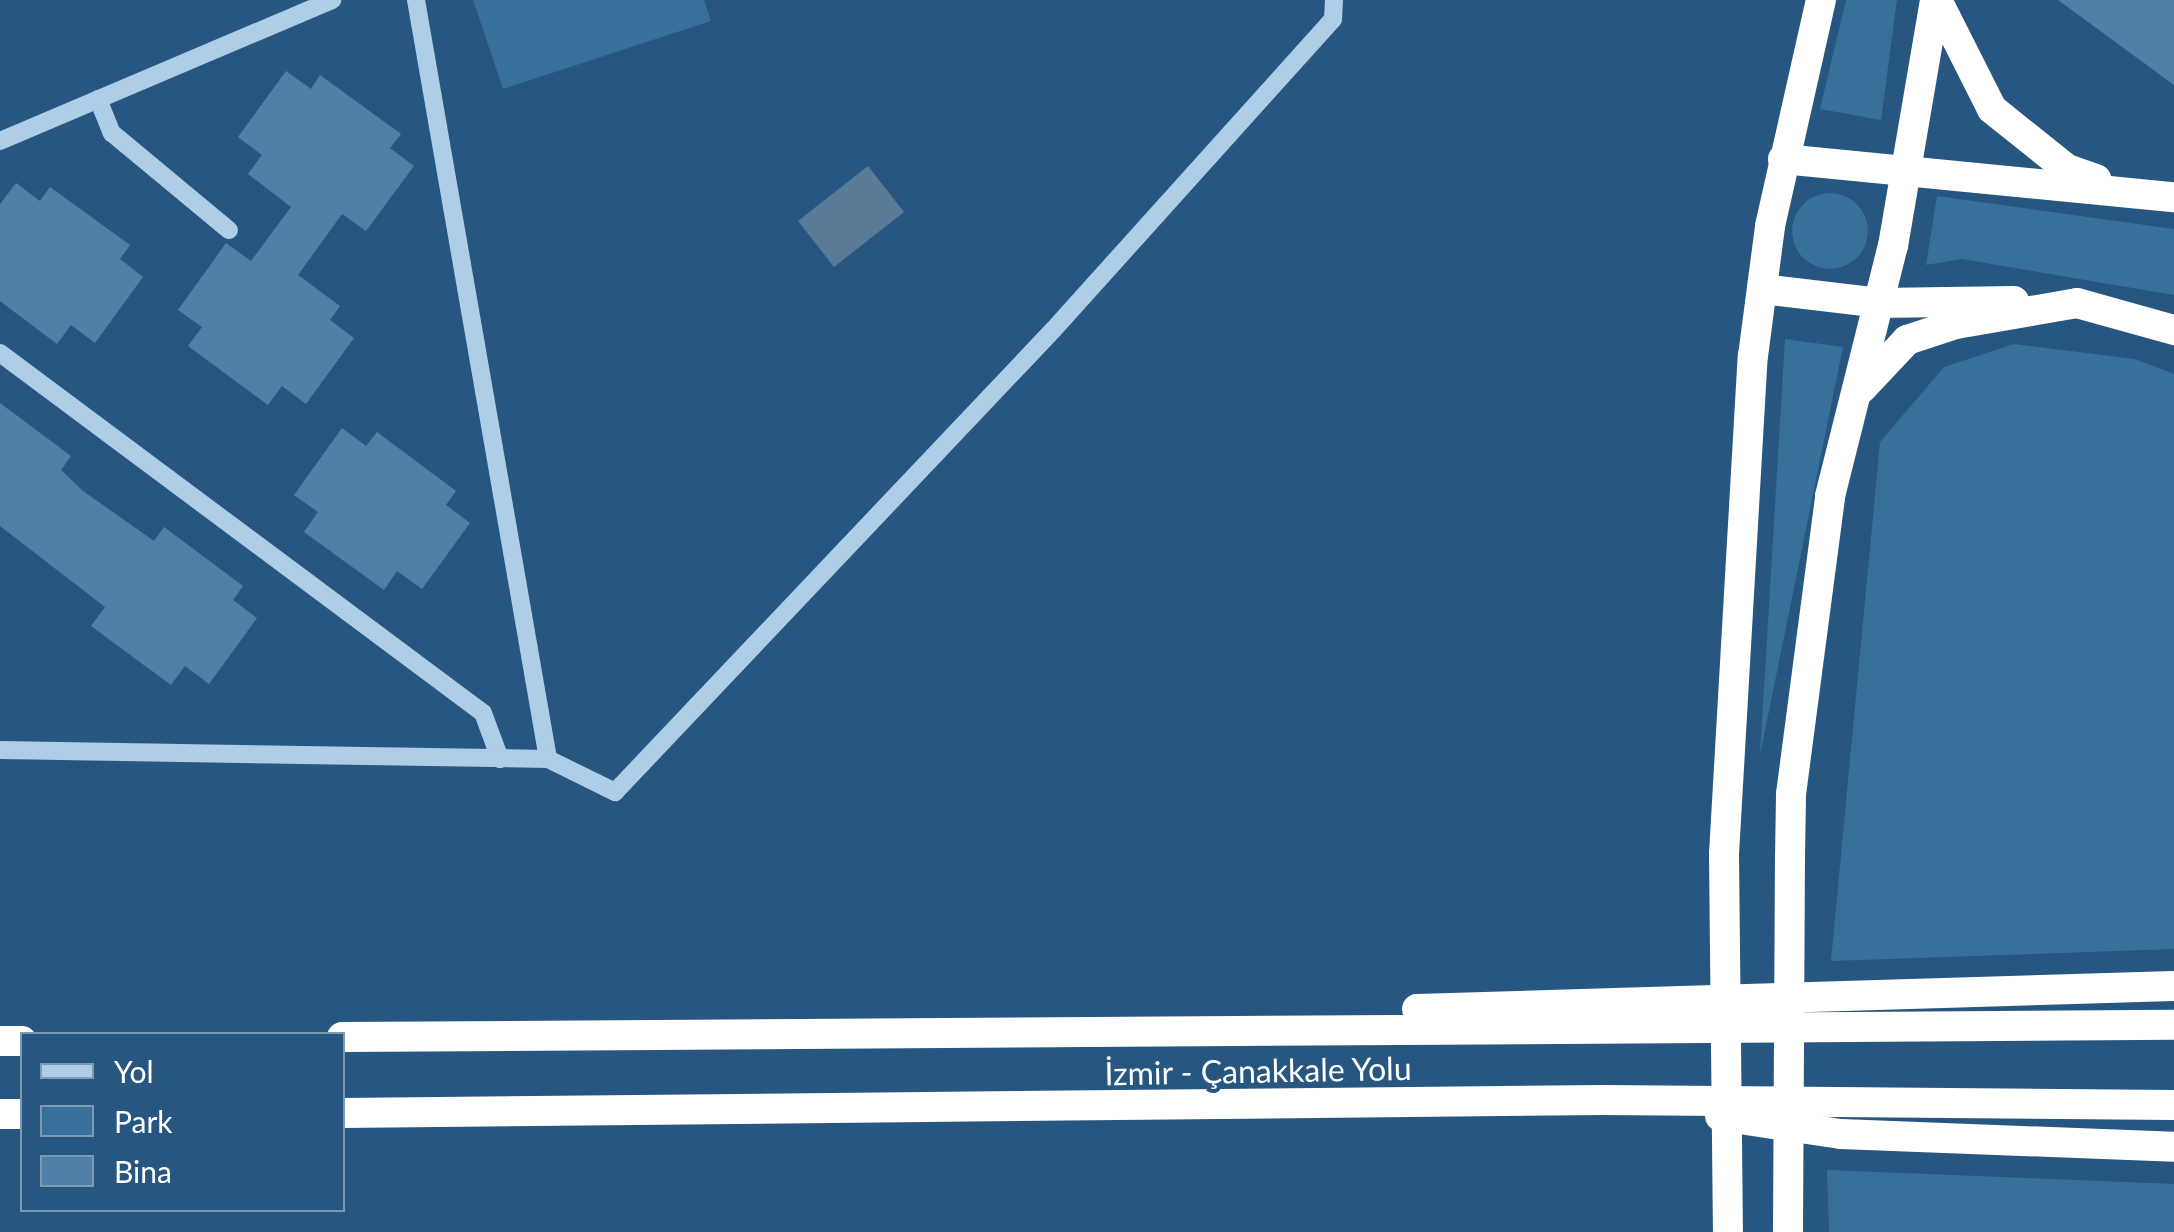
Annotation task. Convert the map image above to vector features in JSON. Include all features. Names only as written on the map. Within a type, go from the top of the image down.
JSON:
[{"type":"highway","points":[[1728,1232],[1724,854],[1762,289],[1783,159],[1821,0]]},
{"type":"highway","points":[[1788,1232],[1790,794],[1830,496],[1879,303],[1936,0]]},
{"type":"highway","points":[[1936,0],[1992,108],[2066,169],[2127,189]]},
{"type":"highway","points":[[1783,159],[1903,174],[2127,189],[2174,197]]},
{"type":"highway","points":[[1762,289],[1879,303],[2078,302],[2174,330]]},
{"type":"highway","points":[[1860,390],[1907,340],[2078,302]]},
{"type":"highway","points":[[1160,1027],[1463,1006],[2174,986]]},
{"type":"highway","name":"İzmir - Çanakkale Yolu","points":[[345,1037],[1160,1027],[2174,1025]]},
{"type":"highway","points":[[1603,1100],[1841,1134],[2174,1148]]},
{"type":"highway","name":"İzmir - Çanakkale Yolu","points":[[345,1113],[1603,1100],[2174,1105]]},
{"type":"street","points":[[0,141],[332,0]]},
{"type":"street","points":[[416,0],[548,759]]},
{"type":"street","points":[[0,750],[548,759],[615,792],[1067,314],[1333,19],[1334,0]]},
{"type":"street","points":[[98,99],[112,132],[229,230]]},
{"type":"street","points":[[0,353],[483,713],[500,758]]},
{"type":"green space","points":[[473,0],[704,0],[711,21],[503,89]]},
{"type":"green space","points":[[1846,0],[1897,0],[1881,120],[1820,109]]},
{"type":"green space","points":[[1830,193],[1857,204],[1868,231],[1857,258],[1830,269],[1803,258],[1792,231],[1803,204]]},
{"type":"green space","points":[[1937,196],[2174,229],[2174,295],[1962,259],[1926,265]]},
{"type":"green space","points":[[1785,339],[1843,347],[1760,755]]},
{"type":"green space","points":[[2014,344],[2135,359],[2174,374],[2174,949],[1831,961],[1880,442],[1944,367]]},
{"type":"green space","points":[[1827,1170],[2174,1184],[2174,1232],[1829,1232]]},
{"type":"shaded area","points":[[868,166],[904,212],[834,267],[798,221]]},
{"type":"building","points":[[2058,0],[2174,0],[2174,85]]},
{"type":"building","points":[[286,71],[311,89],[320,75],[401,134],[390,148],[414,166],[366,231],[342,214],[298,275],[340,306],[330,320],[354,338],[306,404],[282,386],[268,405],[188,346],[202,327],[178,310],[226,243],[251,261],[291,207],[248,174],[262,155],[238,137]]},
{"type":"building","points":[[16,183],[40,201],[50,187],[130,245],[120,259],[143,277],[95,343],[71,325],[57,344],[0,301],[0,204]]},
{"type":"building","points":[[0,403],[71,456],[61,470],[83,491],[154,541],[164,527],[243,586],[233,600],[257,618],[209,684],[185,666],[171,685],[91,626],[105,607],[0,526]]},
{"type":"building","points":[[342,428],[366,446],[377,432],[456,491],[446,505],[470,523],[422,589],[397,571],[384,590],[304,532],[318,512],[294,495]]}]
